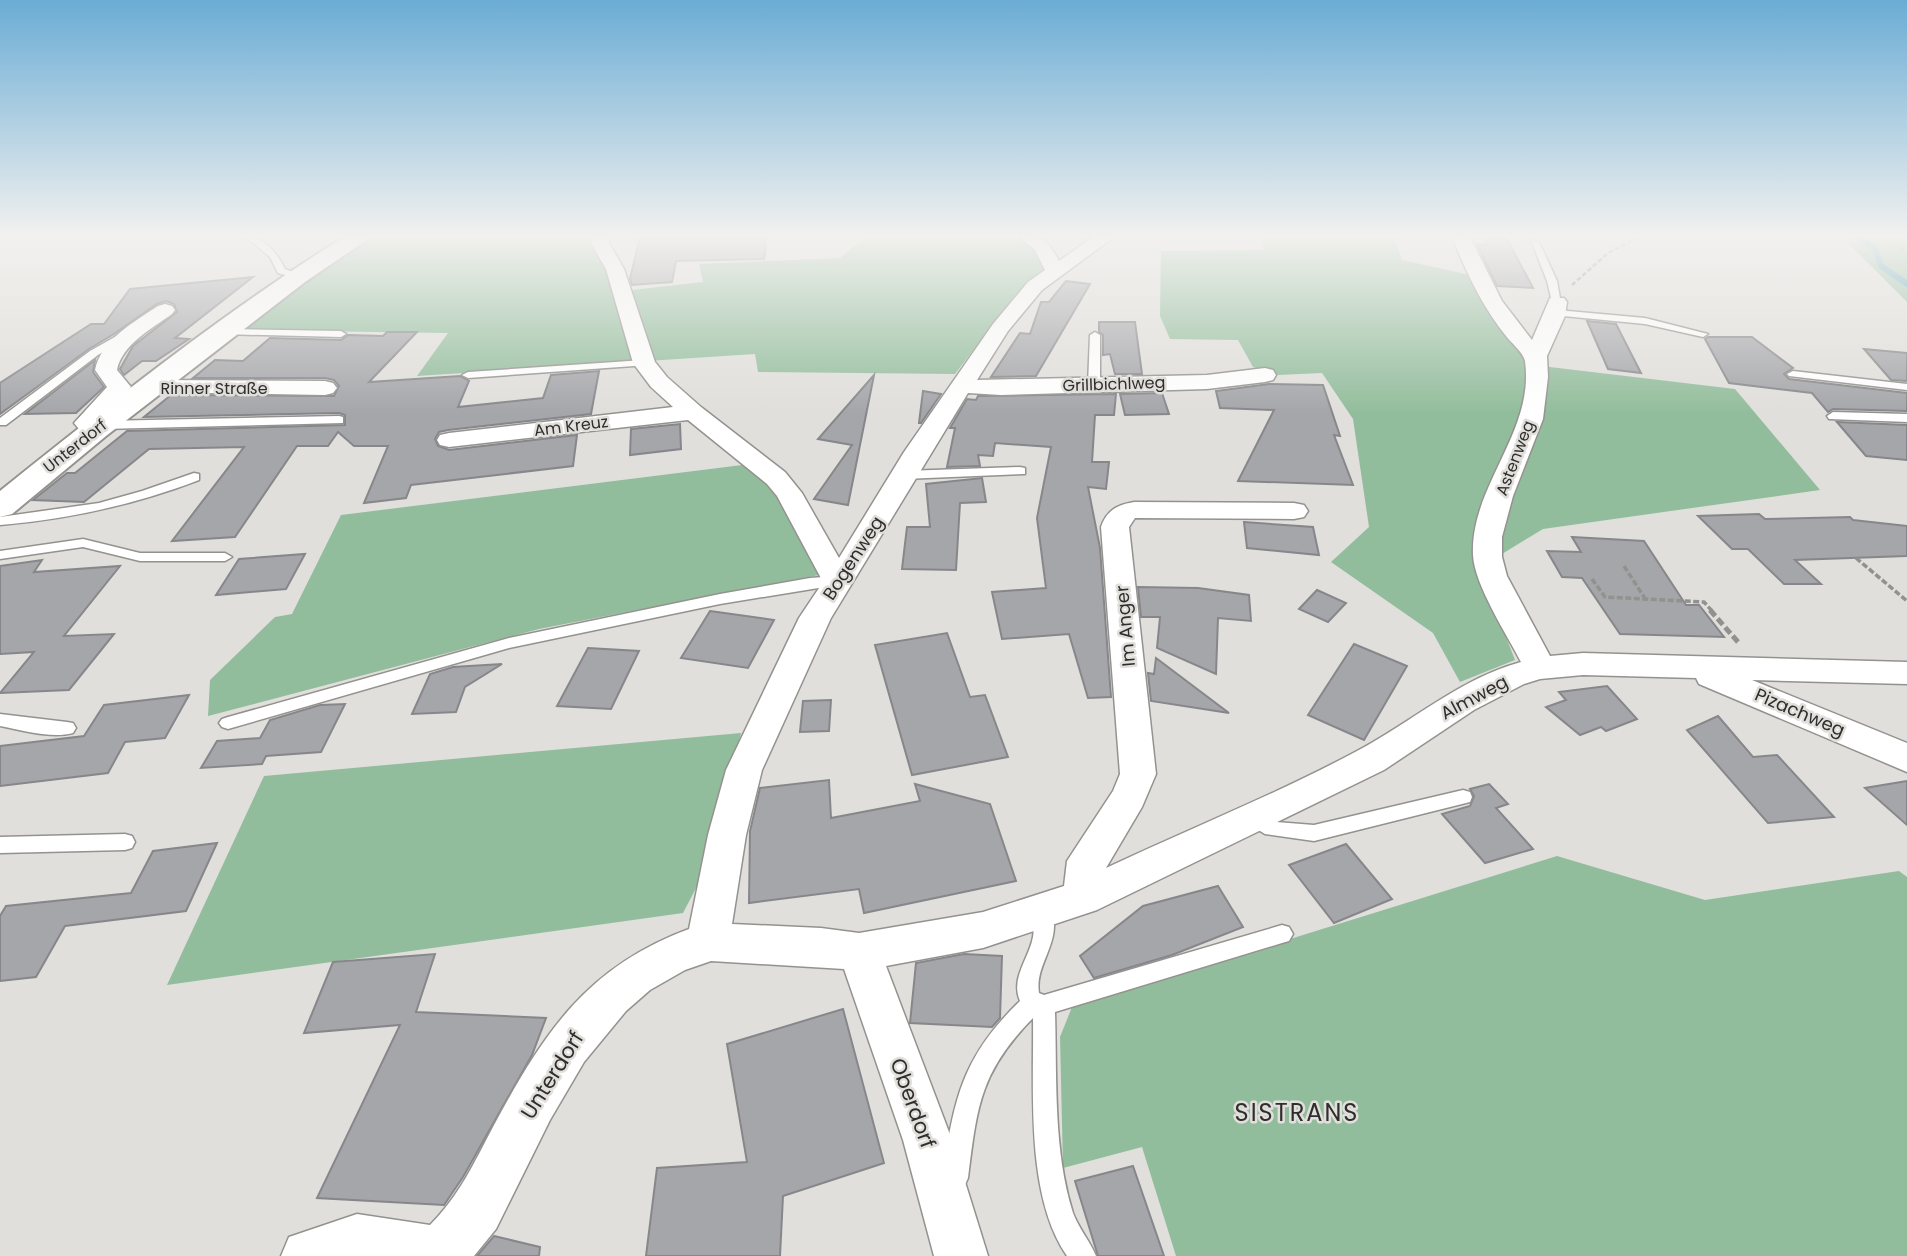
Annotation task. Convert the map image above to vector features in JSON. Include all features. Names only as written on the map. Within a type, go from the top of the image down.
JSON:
[{"type":"main road","name":"Rinner Straße","points":[[151,387],[273,296]]},
{"type":"main road","name":"Unterdorf","points":[[0,507],[151,387]]},
{"type":"street","points":[[622,296],[644,363],[659,382],[693,412],[776,478],[789,493],[838,581]]},
{"type":"street","name":"Bogenweg","points":[[708,942],[727,835],[744,770],[805,636],[904,475],[1026,296]]},
{"type":"street","points":[[1490,296],[1521,342],[1536,356]]},
{"type":"street","name":"Astenweg","points":[[1540,668],[1486,562],[1487,543],[1508,471],[1531,420],[1537,377],[1536,356],[1558,307]]},
{"type":"street","points":[[98,427],[86,424],[118,387],[106,370],[106,365],[113,353],[165,310]]},
{"type":"street","name":"Grillbichlweg","points":[[962,386],[1001,388],[1207,382],[1265,375]]},
{"type":"street","name":"Rinner Straße","points":[[151,387],[325,388]]},
{"type":"street","name":"Am Kreuz","points":[[449,440],[693,412]]},
{"type":"street","name":"Im Anger","points":[[1083,898],[1087,861],[1129,797],[1138,774],[1115,527],[1118,519],[1122,513],[1134,510],[1294,511]]},
{"type":"street","name":"Almweg","points":[[1083,898],[1371,760],[1462,701],[1512,676],[1540,668],[1583,664],[1907,673]]},
{"type":"street","name":"Pizachweg","points":[[1692,669],[1786,705],[1907,758]]},
{"type":"street","points":[[708,942],[821,947],[859,952],[983,930],[1083,898]]},
{"type":"street","name":"Unterdorf","points":[[308,1256],[357,1240],[438,1254],[473,1217],[538,1093],[586,1023],[621,988],[648,967],[708,942]]},
{"type":"street","name":"Oberdorf","points":[[859,952],[956,1234]]},
{"type":"lane","points":[[1555,296],[1558,307],[1645,321],[1703,334]]},
{"type":"lane","points":[[225,332],[341,334]]},
{"type":"lane","points":[[2,422],[94,353],[123,336],[135,333]]},
{"type":"lane","points":[[1094,385],[1095,335]]},
{"type":"lane","points":[[468,375],[644,363]]},
{"type":"lane","points":[[1793,374],[1907,387]]},
{"type":"lane","points":[[1833,416],[1907,418]]},
{"type":"lane","points":[[98,427],[339,420]]},
{"type":"lane","points":[[904,475],[1020,471]]},
{"type":"lane","points":[[0,522],[92,508],[154,493],[194,477]]},
{"type":"lane","points":[[0,555],[63,544],[91,543],[140,557],[225,557]]},
{"type":"lane","points":[[228,723],[509,643],[759,592],[838,581]]},
{"type":"lane","points":[[0,720],[67,728]]},
{"type":"lane","points":[[1252,817],[1272,829],[1314,833],[1463,797]]},
{"type":"lane","points":[[0,845],[125,842]]},
{"type":"lane","points":[[1042,911],[1043,942],[1027,986],[1027,996],[1038,1004],[1051,1161],[1059,1202],[1068,1234],[1083,1256]]},
{"type":"lane","points":[[956,1234],[963,1129],[979,1074],[991,1049],[1038,1004],[1282,934]]},
{"type":"path","points":[[1558,307],[1567,296]]},
{"type":"path","points":[[1856,558],[1907,601]]},
{"type":"path","points":[[1625,566],[1646,600]]},
{"type":"path","points":[[1592,579],[1605,597],[1704,602],[1762,670]]},
{"type":"green space","points":[[286,296],[1015,296],[955,374],[758,372],[755,354],[417,376],[448,333],[242,330]]},
{"type":"green space","points":[[1160,296],[1484,296],[1533,365],[1735,389],[1820,490],[1543,529],[1479,568],[1515,660],[1460,682],[1433,633],[1331,562],[1369,527],[1353,419],[1322,373],[1278,375],[1253,367],[1238,340],[1170,339],[1160,316]]},
{"type":"green space","points":[[750,464],[782,491],[819,575],[539,629],[208,716],[210,680],[275,617],[292,614],[341,515]]},
{"type":"green space","points":[[741,733],[705,871],[683,913],[167,985],[264,776]]},
{"type":"green space","points":[[1557,856],[1705,900],[1899,871],[1907,877],[1907,1256],[1176,1256],[1142,1147],[1063,1168],[1060,1037],[1072,1007]]},
{"type":"building","points":[[125,296],[229,296],[175,338],[189,339],[156,361],[142,361],[124,375],[120,369],[133,346],[177,312],[174,304],[166,301],[157,304],[89,349],[0,414],[0,383],[91,324],[104,324]]},
{"type":"building","points":[[1054,296],[1083,296],[1036,376],[991,377],[1020,333],[1030,334],[1041,302],[1049,302]]},
{"type":"building","points":[[1587,321],[1616,324],[1641,373],[1608,369]]},
{"type":"building","points":[[1099,322],[1135,322],[1142,374],[1115,374],[1110,354],[1103,355],[1103,335],[1099,332]]},
{"type":"building","points":[[387,332],[417,332],[369,382],[460,376],[469,381],[458,407],[543,398],[551,375],[599,371],[591,414],[448,430],[439,432],[435,439],[438,446],[449,450],[577,435],[573,466],[411,485],[406,498],[364,503],[388,446],[354,446],[338,432],[328,446],[297,446],[235,537],[172,541],[244,447],[149,449],[84,502],[33,500],[67,473],[75,473],[127,431],[345,425],[345,415],[339,413],[144,417],[171,395],[334,396],[339,386],[334,380],[325,378],[193,378],[215,360],[243,361],[270,338],[341,340],[348,335],[383,336]]},
{"type":"building","points":[[1752,337],[1793,368],[1784,374],[1789,379],[1907,393],[1907,411],[1833,409],[1828,412],[1812,393],[1729,383],[1705,339]]},
{"type":"building","points":[[1864,349],[1907,353],[1907,381],[1891,380]]},
{"type":"building","points":[[95,360],[93,372],[104,387],[76,413],[25,414]]},
{"type":"building","points":[[874,375],[848,505],[814,499],[852,445],[818,439]]},
{"type":"building","points":[[1269,384],[1323,385],[1340,436],[1334,435],[1353,485],[1238,481],[1274,410],[1220,408],[1216,391]]},
{"type":"building","points":[[923,391],[941,394],[919,423]]},
{"type":"building","points":[[1162,393],[1169,414],[1125,415],[1120,394]]},
{"type":"building","points":[[1116,394],[1114,415],[1095,415],[1092,462],[1109,462],[1106,489],[1088,487],[1100,548],[1111,697],[1088,698],[1069,634],[1002,639],[992,592],[1046,588],[1037,518],[1051,447],[995,443],[993,456],[978,455],[980,466],[947,467],[955,428],[950,428],[967,399],[976,400],[978,396]]},
{"type":"building","points":[[1837,422],[1907,425],[1907,460],[1866,456]]},
{"type":"building","points":[[680,424],[681,449],[630,455],[631,429]]},
{"type":"building","points":[[982,478],[986,502],[960,503],[956,570],[902,569],[907,527],[930,527],[926,484]]},
{"type":"building","points":[[1759,514],[1765,519],[1850,517],[1853,520],[1907,526],[1907,556],[1795,560],[1821,584],[1784,584],[1748,549],[1732,549],[1698,516]]},
{"type":"building","points":[[1244,522],[1313,527],[1319,555],[1247,548]]},
{"type":"building","points":[[1572,537],[1644,541],[1686,605],[1699,605],[1724,637],[1620,634],[1582,578],[1562,577],[1547,551],[1581,552]]},
{"type":"building","points":[[305,554],[286,589],[216,595],[239,559]]},
{"type":"building","points":[[42,560],[34,572],[120,566],[64,636],[114,634],[69,690],[0,693],[34,652],[0,654],[0,566]]},
{"type":"building","points":[[1138,587],[1198,588],[1249,595],[1251,621],[1218,618],[1216,674],[1157,648],[1160,617],[1141,617]]},
{"type":"building","points":[[1317,590],[1346,603],[1328,622],[1299,609]]},
{"type":"building","points":[[710,611],[774,620],[748,668],[681,658]]},
{"type":"building","points":[[947,633],[970,697],[985,695],[1008,757],[912,775],[875,645]]},
{"type":"building","points":[[1354,644],[1407,666],[1364,740],[1308,715]]},
{"type":"building","points":[[588,648],[639,651],[611,709],[557,706]]},
{"type":"building","points":[[1156,658],[1229,713],[1151,701],[1148,673],[1154,674]]},
{"type":"building","points":[[502,664],[465,687],[456,712],[412,714],[430,674],[453,667]]},
{"type":"building","points":[[1607,686],[1637,719],[1606,731],[1601,727],[1580,735],[1546,707],[1566,700],[1559,692]]},
{"type":"building","points":[[189,695],[165,738],[125,742],[108,773],[0,786],[0,746],[84,736],[104,705]]},
{"type":"building","points":[[831,700],[829,731],[800,732],[803,701]]},
{"type":"building","points":[[345,704],[321,752],[266,756],[262,764],[201,768],[217,741],[260,738],[270,720],[320,705]]},
{"type":"building","points":[[1718,716],[1753,757],[1777,755],[1834,817],[1768,823],[1687,730]]},
{"type":"building","points":[[829,780],[831,818],[920,801],[915,784],[990,804],[1016,881],[864,913],[859,889],[749,903],[750,831],[760,788]]},
{"type":"building","points":[[1907,781],[1907,825],[1865,788]]},
{"type":"building","points":[[1489,784],[1508,804],[1496,808],[1533,849],[1485,863],[1442,814],[1470,806],[1474,796],[1470,789]]},
{"type":"building","points":[[217,843],[186,911],[65,926],[36,977],[0,981],[0,916],[6,906],[131,893],[153,851]]},
{"type":"building","points":[[1346,844],[1392,899],[1334,923],[1289,865]]},
{"type":"building","points":[[1218,886],[1243,927],[1172,955],[1094,978],[1080,956],[1143,906]]},
{"type":"building","points":[[435,954],[416,1012],[546,1018],[532,1055],[463,1177],[444,1205],[317,1198],[400,1025],[304,1033],[333,962]]},
{"type":"building","points":[[964,954],[1002,956],[1000,1018],[992,1027],[910,1023],[916,963]]},
{"type":"building","points":[[843,1009],[884,1163],[783,1196],[780,1256],[646,1256],[657,1168],[747,1162],[727,1044]]},
{"type":"building","points":[[1133,1166],[1164,1256],[1098,1256],[1075,1181]]},
{"type":"building","points":[[494,1236],[540,1247],[539,1256],[477,1256]]},
{"type":"district","name":"SISTRANS","points":[[1297,1112]]}]
